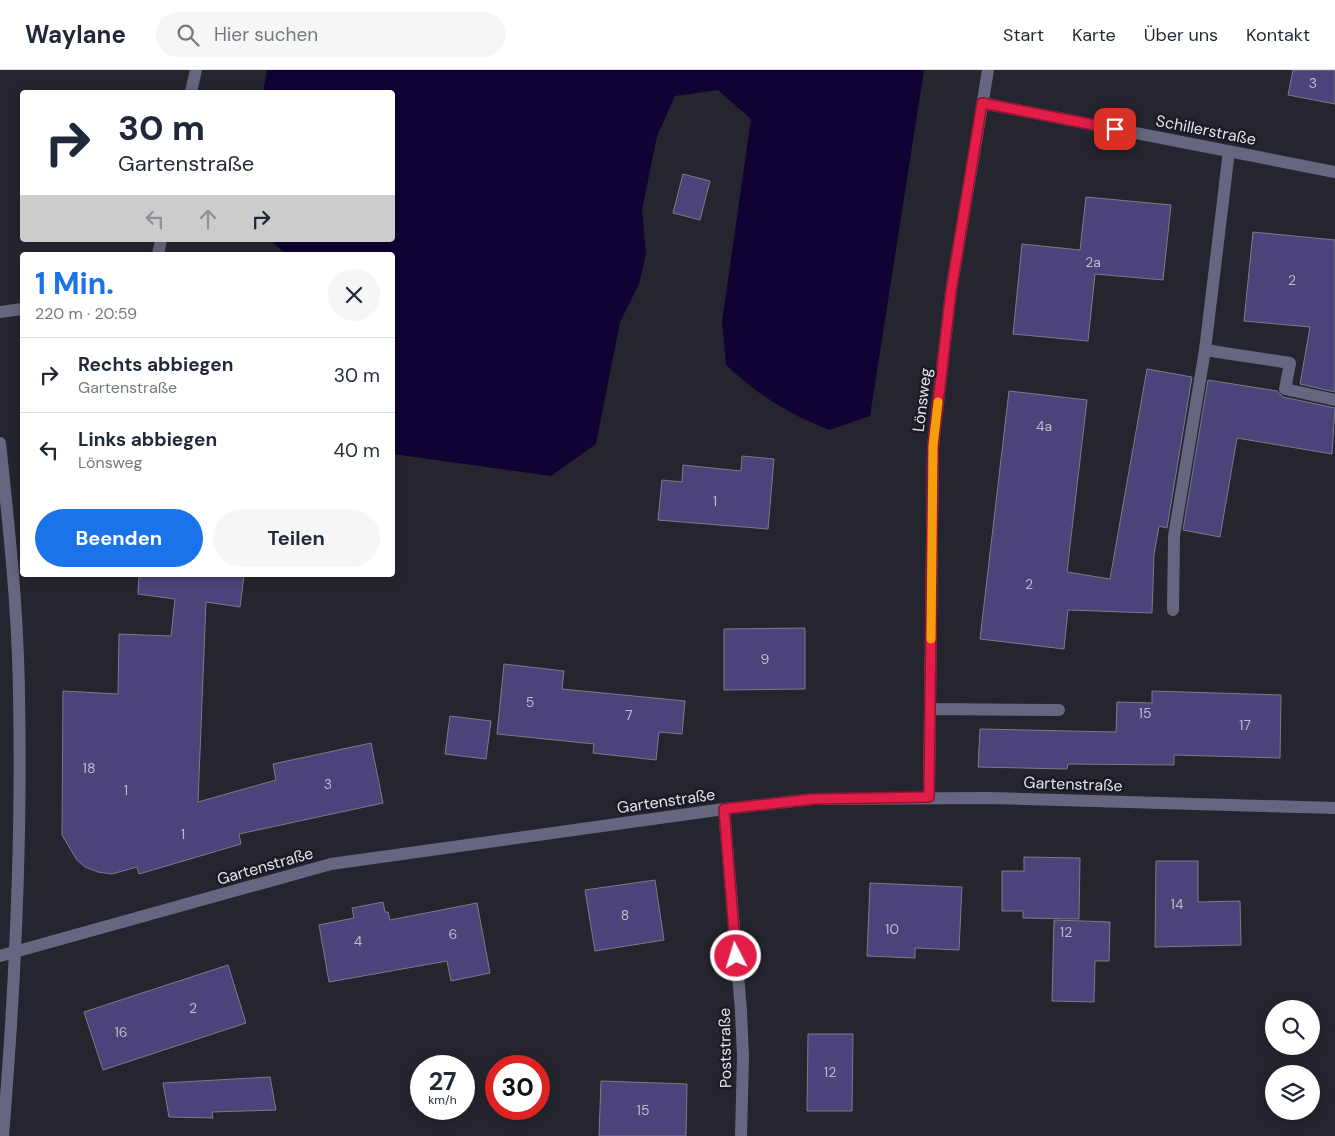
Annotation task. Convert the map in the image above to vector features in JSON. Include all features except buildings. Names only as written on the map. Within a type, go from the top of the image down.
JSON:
[{"type":"street","points":[[191,90],[196,70]]},
{"type":"street","name":"Lönsweg","points":[[929,797],[933,446],[951,291],[988,70]]},
{"type":"street","name":"Schillerstraße","points":[[982,103],[1335,172]]},
{"type":"street","points":[[1173,610],[1174,536],[1205,350],[1229,151]]},
{"type":"street","points":[[0,312],[20,309]]},
{"type":"street","points":[[1205,350],[1290,363],[1285,389],[1335,400]]},
{"type":"street","points":[[0,443],[5,533],[20,694],[16,952],[3,1136]]},
{"type":"street","points":[[930,709],[1058,710]]},
{"type":"street","name":"Gartenstraße","points":[[0,956],[331,864],[724,809],[814,799],[929,797],[1335,808]]},
{"type":"street","name":"Poststraße","points":[[724,809],[741,1011],[743,1056],[741,1136]]},
{"type":"shaded area","points":[[267,70],[924,70],[870,416],[829,430],[799,417],[774,403],[726,365],[722,322],[751,119],[718,90],[675,96],[657,136],[642,210],[646,254],[639,284],[620,322],[596,444],[551,476],[395,454],[395,252],[283,252],[273,242],[395,242],[395,90],[263,90]]},
{"type":"slow traffic","points":[[931,639],[933,446],[938,402]]},
{"type":"route","points":[[736,956],[724,809],[814,799],[929,797],[933,446],[951,291],[982,103],[1115,129]]}]
